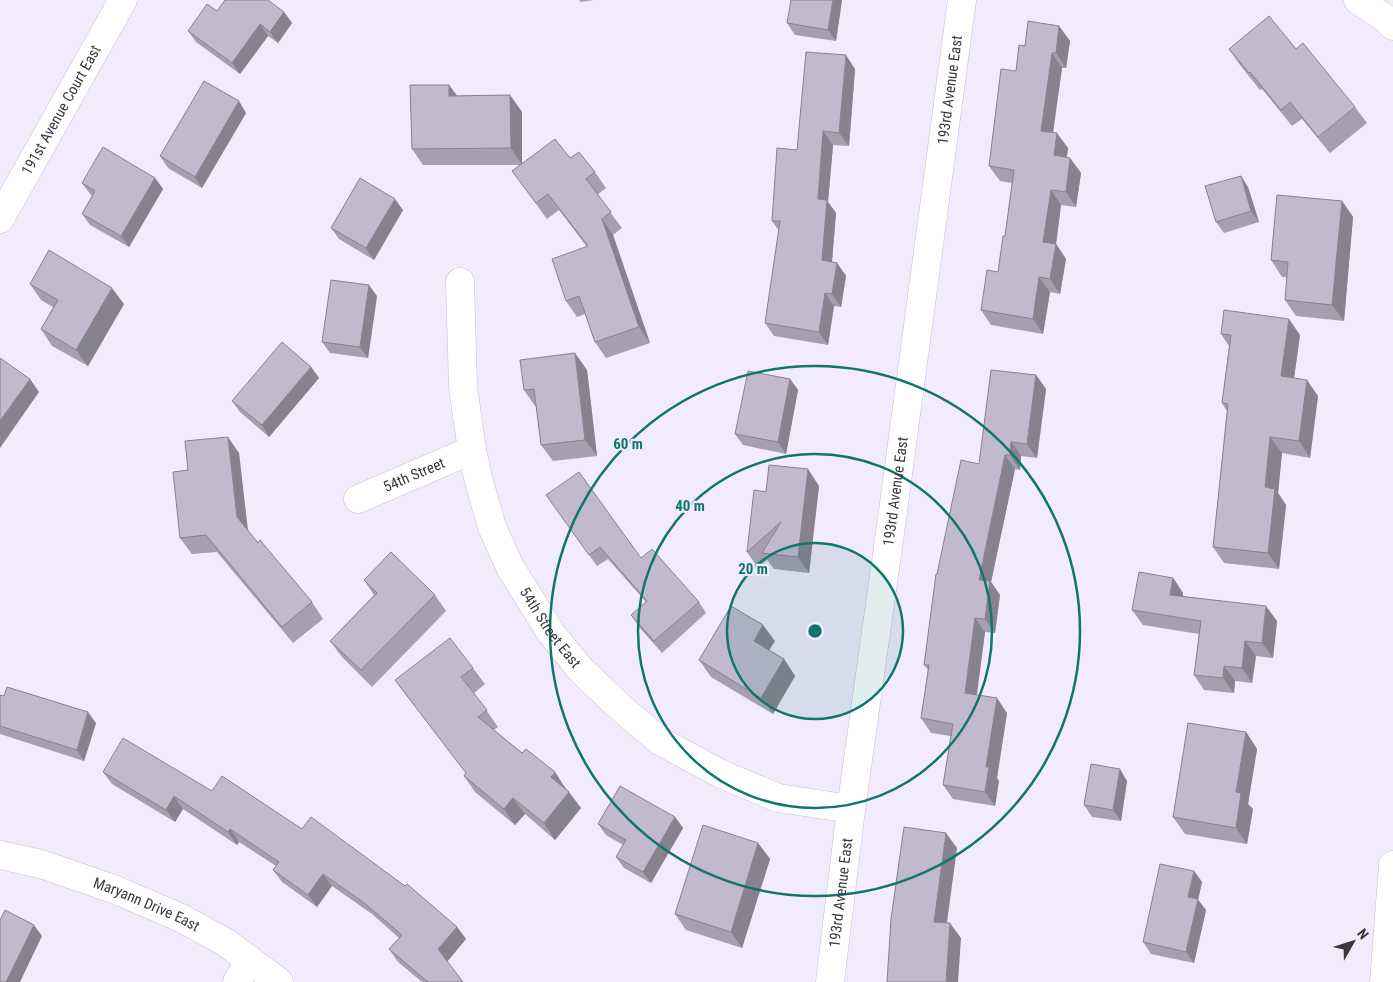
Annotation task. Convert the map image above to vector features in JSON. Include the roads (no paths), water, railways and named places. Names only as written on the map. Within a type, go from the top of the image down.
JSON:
[{"type":"street","name":"191st Avenue Court East","points":[[0,219],[123,0]]},
{"type":"street","name":"193rd Avenue East","points":[[830,982],[851,809],[962,0]]},
{"type":"street","points":[[1358,0],[1386,18],[1393,26]]},
{"type":"street","name":"54th Street East","points":[[460,282],[463,387],[478,478],[492,527],[510,567],[551,633],[581,670],[620,708],[660,741],[721,774],[778,798],[851,809]]},
{"type":"street","name":"54th Street","points":[[358,499],[472,450]]},
{"type":"street","name":"Maryann Drive East","points":[[0,855],[41,864],[132,897],[181,918],[225,942],[244,971],[279,982]]},
{"type":"street","points":[[1384,982],[1393,865]]}]
